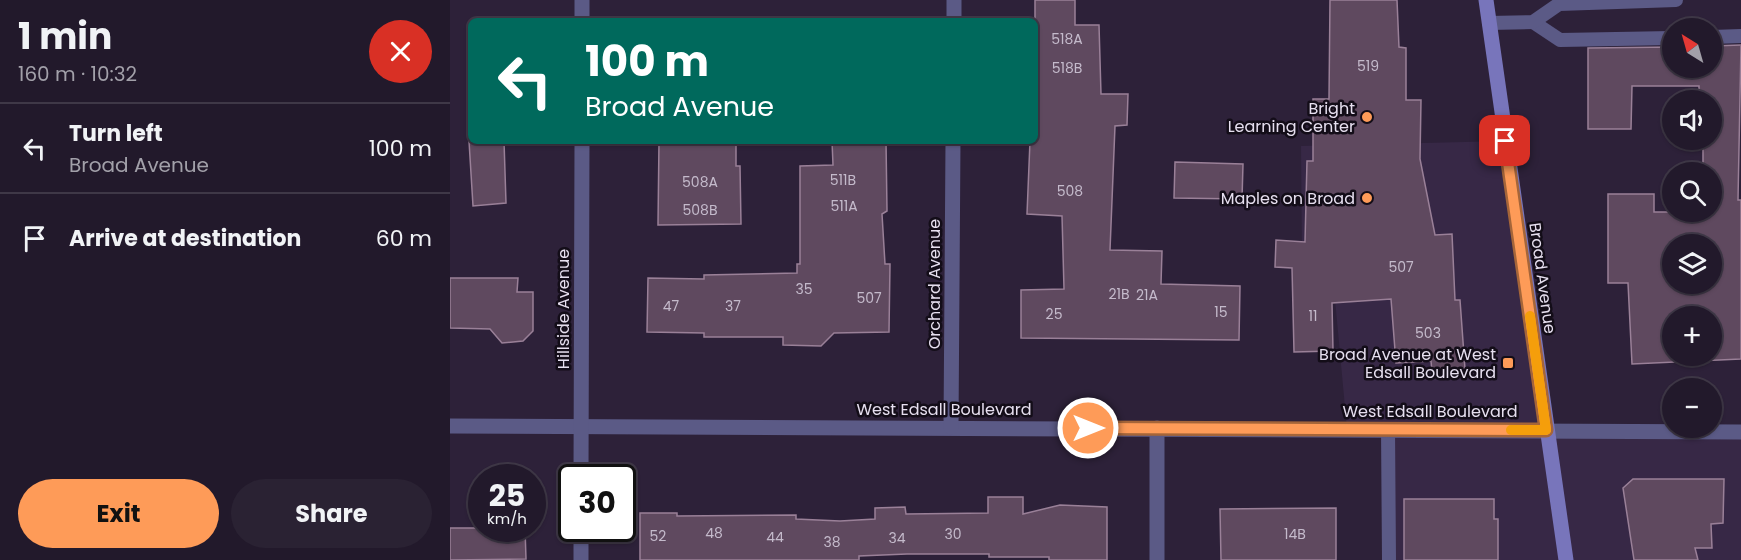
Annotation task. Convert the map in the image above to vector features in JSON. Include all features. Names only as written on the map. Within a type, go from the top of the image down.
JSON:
[{"type":"main road","name":"Broad Avenue","points":[[1486,0],[1566,560]]},
{"type":"street","points":[[582,0],[582,18]]},
{"type":"street","points":[[954,0],[954,18]]},
{"type":"street","name":"Hillside Avenue","points":[[581,464],[582,144]]},
{"type":"street","name":"Orchard Avenue","points":[[951,428],[953,144]]},
{"type":"street","name":"West Edsall Boulevard","points":[[450,426],[1741,432]]},
{"type":"street","points":[[1157,428],[1157,560]]},
{"type":"street","points":[[581,542],[581,560]]},
{"type":"lane","points":[[1489,23],[1533,22],[1559,4],[1676,0]]},
{"type":"lane","points":[[1533,22],[1560,40],[1662,38]]},
{"type":"lane","points":[[1722,37],[1741,36]]},
{"type":"lane","points":[[1388,429],[1389,560]]},
{"type":"shaded area","points":[[1505,141],[1546,430],[1662,431],[1662,438],[1722,438],[1722,432],[1741,432],[1741,560],[1389,560],[1388,429],[1347,429],[1331,256],[1302,258],[1301,146]]},
{"type":"building","points":[[1035,0],[1075,0],[1075,25],[1099,25],[1101,94],[1128,94],[1127,125],[1115,126],[1110,250],[1162,251],[1161,284],[1240,286],[1239,340],[1021,338],[1021,290],[1064,289],[1062,216],[1027,214],[1030,144],[1038,144],[1038,18],[1035,18]]},
{"type":"building","points":[[1330,0],[1397,0],[1399,47],[1406,48],[1406,100],[1421,100],[1420,159],[1435,235],[1452,234],[1455,300],[1460,300],[1465,369],[1432,372],[1431,361],[1396,363],[1391,299],[1332,303],[1333,351],[1294,352],[1292,268],[1275,267],[1276,240],[1305,242],[1307,161],[1313,161],[1313,99],[1329,99]]},
{"type":"building","points":[[1741,45],[1738,200],[1741,200],[1741,359],[1722,360],[1722,306],[1662,306],[1662,363],[1632,364],[1628,283],[1608,283],[1608,194],[1654,194],[1654,212],[1662,212],[1662,222],[1722,222],[1722,162],[1703,162],[1703,150],[1722,150],[1722,90],[1699,90],[1699,86],[1632,86],[1631,129],[1588,129],[1588,48],[1662,47],[1662,78],[1722,78],[1722,46]]},
{"type":"building","points":[[469,144],[504,144],[506,203],[473,206]]},
{"type":"building","points":[[659,144],[736,144],[736,166],[740,166],[741,224],[658,225]]},
{"type":"building","points":[[832,144],[886,144],[887,211],[882,214],[885,264],[890,264],[889,332],[834,333],[821,346],[783,345],[783,337],[704,337],[704,333],[647,332],[648,278],[704,279],[704,275],[797,273],[797,264],[800,264],[800,166],[833,165]]},
{"type":"building","points":[[1175,162],[1243,164],[1242,199],[1174,198]]},
{"type":"building","points":[[450,278],[518,278],[517,292],[533,292],[533,331],[523,341],[502,343],[490,329],[450,328]]},
{"type":"building","points":[[1633,479],[1724,479],[1723,523],[1711,524],[1712,548],[1695,548],[1698,560],[1634,560],[1623,488]]},
{"type":"building","points":[[988,497],[1023,497],[1023,514],[1060,505],[1107,507],[1107,560],[989,557],[989,554],[907,554],[859,556],[859,560],[640,560],[640,513],[677,513],[677,516],[796,515],[796,519],[840,521],[875,519],[875,508],[905,507],[906,514],[988,513]]},
{"type":"building","points":[[1404,499],[1494,499],[1494,519],[1498,519],[1498,560],[1404,560]]},
{"type":"building","points":[[1336,508],[1336,560],[1221,560],[1220,509]]},
{"type":"building","points":[[450,528],[468,528],[468,542],[525,542],[526,559],[450,560]]},
{"type":"slow traffic","points":[[1511,430],[1546,430],[1530,316]]},
{"type":"place","name":"Bright Learning Center","points":[[1367,117]]},
{"type":"place","name":"Maples on Broad","points":[[1367,198]]},
{"type":"place","name":"Broad Avenue at West Edsall Boulevard","points":[[1508,363]]},
{"type":"route","points":[[1088,428],[1546,430],[1505,141]]}]
